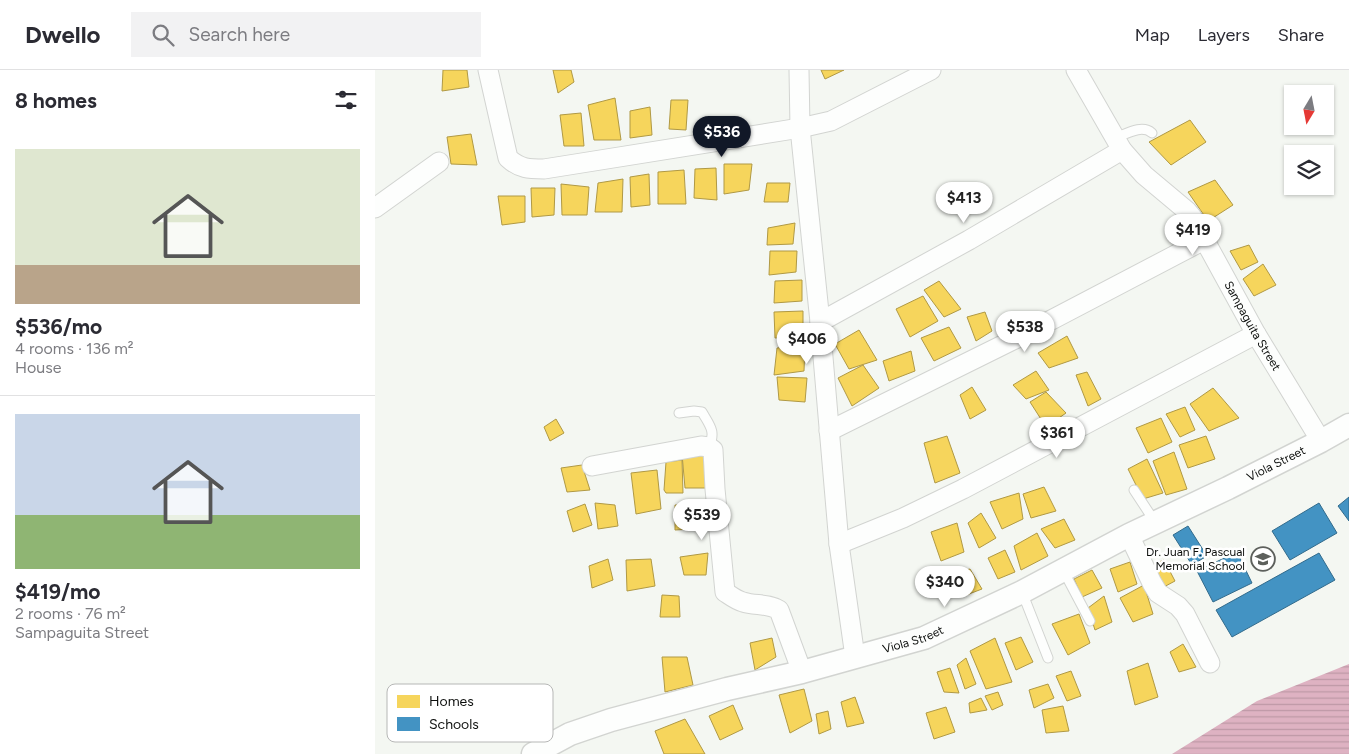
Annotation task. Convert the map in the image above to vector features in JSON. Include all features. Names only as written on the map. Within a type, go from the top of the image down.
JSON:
[{"type":"street","points":[[488,70],[508,158],[516,166],[530,169],[800,128],[831,121],[931,70]]},
{"type":"street","points":[[799,70],[800,128],[820,322],[839,544],[855,657]]},
{"type":"street","name":"Sampaguita Street","points":[[1076,70],[1119,144],[1144,175],[1192,217],[1256,334],[1321,441]]},
{"type":"street","points":[[820,322],[969,240],[1119,144]]},
{"type":"street","points":[[375,208],[439,162]]},
{"type":"street","points":[[829,431],[1015,339],[1204,240]]},
{"type":"street","points":[[839,544],[903,518],[963,488],[1256,334]]},
{"type":"street","name":"Viola Street","points":[[533,754],[570,734],[597,724],[727,689],[802,672],[924,638],[1021,592],[1129,535],[1228,488],[1349,425]]},
{"type":"street","points":[[592,466],[701,446],[709,447],[713,450],[725,592],[734,599],[745,603],[773,606],[779,610],[802,672]]},
{"type":"street","points":[[1129,535],[1158,593],[1178,606],[1185,614],[1210,663]]},
{"type":"lane","points":[[1119,144],[1143,128],[1148,129],[1152,133]]},
{"type":"lane","points":[[679,413],[702,412],[713,431],[713,438],[709,447]]},
{"type":"lane","points":[[1134,490],[1155,523]]},
{"type":"lane","points":[[1063,570],[1089,620]]},
{"type":"lane","points":[[1021,592],[1048,658]]},
{"type":"shaded area","points":[[1349,664],[1349,754],[1172,754],[1257,701]]},
{"type":"building: Homes","points":[[443,70],[467,70],[469,87],[442,91]]},
{"type":"building: Homes","points":[[553,70],[571,70],[574,82],[558,93]]},
{"type":"building: Homes","points":[[821,70],[844,70],[825,79]]},
{"type":"building: Homes","points":[[615,98],[621,140],[594,140],[588,105]]},
{"type":"building: Homes","points":[[671,100],[688,100],[686,130],[669,129]]},
{"type":"building: Homes","points":[[650,107],[652,135],[630,138],[630,111]]},
{"type":"building: Homes","points":[[581,113],[584,146],[564,146],[560,115]]},
{"type":"building: Homes","points":[[1190,120],[1206,142],[1171,165],[1149,142]]},
{"type":"building: Homes","points":[[471,134],[477,165],[451,164],[447,137]]},
{"type":"building: Homes","points":[[724,164],[752,164],[749,190],[724,194]]},
{"type":"building: Homes","points":[[716,168],[717,200],[694,198],[695,169]]},
{"type":"building: Homes","points":[[684,170],[686,204],[658,204],[658,172]]},
{"type":"building: Homes","points":[[649,174],[650,205],[631,207],[630,177]]},
{"type":"building: Homes","points":[[623,179],[622,212],[595,212],[598,183]]},
{"type":"building: Homes","points":[[1215,180],[1233,205],[1208,221],[1188,192]]},
{"type":"building: Homes","points":[[767,183],[790,183],[788,202],[764,202]]},
{"type":"building: Homes","points":[[561,184],[589,187],[587,215],[562,215]]},
{"type":"building: Homes","points":[[531,188],[555,188],[554,215],[532,217]]},
{"type":"building: Homes","points":[[498,196],[525,196],[525,222],[502,225]]},
{"type":"building: Homes","points":[[795,223],[793,244],[767,245],[768,228]]},
{"type":"building: Homes","points":[[1249,245],[1258,262],[1241,270],[1230,251]]},
{"type":"building: Homes","points":[[770,251],[797,251],[796,272],[769,275]]},
{"type":"building: Homes","points":[[1263,264],[1276,285],[1254,296],[1243,279]]},
{"type":"building: Homes","points":[[802,280],[802,301],[774,303],[775,281]]},
{"type":"building: Homes","points":[[939,281],[961,309],[944,317],[924,290]]},
{"type":"building: Homes","points":[[923,296],[938,321],[910,337],[896,309]]},
{"type":"building: Homes","points":[[803,311],[803,337],[775,338],[774,312]]},
{"type":"building: Homes","points":[[985,312],[992,331],[976,341],[967,317]]},
{"type":"building: Homes","points":[[949,327],[961,348],[934,361],[921,338]]},
{"type":"building: Homes","points":[[859,330],[877,360],[849,369],[835,344]]},
{"type":"building: Homes","points":[[1067,336],[1078,358],[1049,368],[1038,353]]},
{"type":"building: Homes","points":[[805,345],[804,371],[774,375],[777,348]]},
{"type":"building: Homes","points":[[911,351],[915,371],[889,381],[883,361]]},
{"type":"building: Homes","points":[[863,365],[879,388],[852,406],[838,378]]},
{"type":"building: Homes","points":[[1036,371],[1049,390],[1026,399],[1013,385]]},
{"type":"building: Homes","points":[[1087,372],[1101,399],[1088,406],[1076,375]]},
{"type":"building: Homes","points":[[777,377],[807,378],[805,402],[779,400]]},
{"type":"building: Homes","points":[[972,387],[986,410],[970,419],[960,395]]},
{"type":"building: Homes","points":[[1213,388],[1239,418],[1209,431],[1190,404]]},
{"type":"building: Homes","points":[[1046,392],[1066,413],[1046,427],[1030,402]]},
{"type":"building: Homes","points":[[1185,407],[1195,430],[1180,437],[1166,414]]},
{"type":"building: Homes","points":[[1161,418],[1172,442],[1148,453],[1136,428]]},
{"type":"building: Homes","points":[[556,419],[564,433],[550,441],[544,427]]},
{"type":"building: Homes","points":[[947,436],[960,473],[935,483],[924,443]]},
{"type":"building: Homes","points":[[1206,436],[1215,459],[1188,468],[1179,445]]},
{"type":"building: Homes","points":[[703,451],[708,488],[685,488],[682,454]]},
{"type":"building: Homes","points":[[1174,452],[1187,489],[1166,495],[1153,461]]},
{"type":"building: Homes","points":[[1147,459],[1163,493],[1143,499],[1128,469]]},
{"type":"building: Homes","points":[[682,460],[683,493],[666,493],[664,490],[666,462]]},
{"type":"building: Homes","points":[[582,465],[590,490],[567,492],[561,468]]},
{"type":"building: Homes","points":[[657,470],[661,509],[636,514],[631,473]]},
{"type":"building: Homes","points":[[1044,487],[1056,511],[1031,518],[1023,494]]},
{"type":"building: Homes","points":[[1019,493],[1023,519],[1002,529],[990,502]]},
{"type":"building: Homes","points":[[595,503],[615,505],[618,526],[598,529]]},
{"type":"building: Homes","points":[[585,504],[592,525],[573,532],[567,511]]},
{"type":"building: Homes","points":[[675,505],[708,505],[708,528],[675,530]]},
{"type":"building: Homes","points":[[981,513],[996,538],[979,548],[968,523]]},
{"type":"building: Homes","points":[[1064,519],[1075,540],[1055,548],[1041,529]]},
{"type":"building: Homes","points":[[957,523],[964,552],[941,561],[931,532]]},
{"type":"building: Homes","points":[[1037,533],[1048,556],[1021,570],[1014,546]]},
{"type":"building: Homes","points":[[1005,550],[1015,572],[998,579],[988,558]]},
{"type":"building: Homes","points":[[708,553],[706,575],[684,575],[680,557]]},
{"type":"building: Homes","points":[[608,559],[613,580],[592,588],[589,566]]},
{"type":"building: Homes","points":[[651,559],[655,586],[627,591],[626,560]]},
{"type":"building: Homes","points":[[1164,560],[1175,581],[1160,589],[1149,566]]},
{"type":"building: Homes","points":[[1130,562],[1137,584],[1118,592],[1110,569]]},
{"type":"building: Homes","points":[[970,569],[982,589],[961,597],[951,573]]},
{"type":"building: Homes","points":[[1092,570],[1102,588],[1082,597],[1074,579]]},
{"type":"building: Homes","points":[[1144,585],[1153,614],[1133,622],[1120,598]]},
{"type":"building: Homes","points":[[662,595],[679,596],[680,617],[660,617]]},
{"type":"building: Homes","points":[[1104,596],[1112,622],[1095,630],[1088,608]]},
{"type":"building: Homes","points":[[1079,614],[1090,643],[1068,655],[1052,624]]},
{"type":"building: Homes","points":[[1021,637],[1033,662],[1016,670],[1005,643]]},
{"type":"building: Homes","points":[[772,638],[776,657],[755,670],[750,643]]},
{"type":"building: Homes","points":[[995,638],[1012,682],[986,689],[970,651]]},
{"type":"building: Homes","points":[[1183,644],[1196,667],[1179,672],[1170,652]]},
{"type":"building: Homes","points":[[662,657],[687,657],[693,685],[665,692]]},
{"type":"building: Homes","points":[[966,658],[976,684],[965,689],[957,665]]},
{"type":"building: Homes","points":[[1148,663],[1158,697],[1135,705],[1127,671]]},
{"type":"building: Homes","points":[[950,668],[959,693],[944,692],[937,672]]},
{"type":"building: Homes","points":[[1071,671],[1081,696],[1067,701],[1056,676]]},
{"type":"building: Homes","points":[[1048,684],[1054,698],[1034,708],[1029,690]]},
{"type":"building: Homes","points":[[804,689],[812,721],[790,733],[779,695]]},
{"type":"building: Homes","points":[[998,692],[1003,705],[992,710],[985,696]]},
{"type":"building: Homes","points":[[855,697],[864,723],[847,727],[841,702]]},
{"type":"building: Homes","points":[[981,698],[987,710],[970,713],[969,703]]},
{"type":"building: Homes","points":[[733,705],[743,729],[720,740],[709,716]]},
{"type":"building: Homes","points":[[1063,706],[1069,731],[1046,733],[1042,710]]},
{"type":"building: Homes","points":[[946,707],[955,732],[934,739],[926,713]]},
{"type":"building: Homes","points":[[828,711],[831,729],[819,734],[816,714]]},
{"type":"building: Homes","points":[[685,719],[705,754],[664,754],[655,731]]},
{"type":"building: Schools","points":[[1349,497],[1349,521],[1338,506]]},
{"type":"building: Schools","points":[[1319,503],[1337,533],[1290,560],[1272,531]]},
{"type":"building: Schools","points":[[1188,526],[1207,556],[1192,565],[1173,535]]},
{"type":"building: Schools","points":[[1237,552],[1252,583],[1213,602],[1197,571]]},
{"type":"building: Schools","points":[[1319,553],[1335,580],[1232,637],[1216,610]]},
{"type":"place","name":"Dr. Juan F. Pascual Memorial School","points":[[1263,559]]}]
